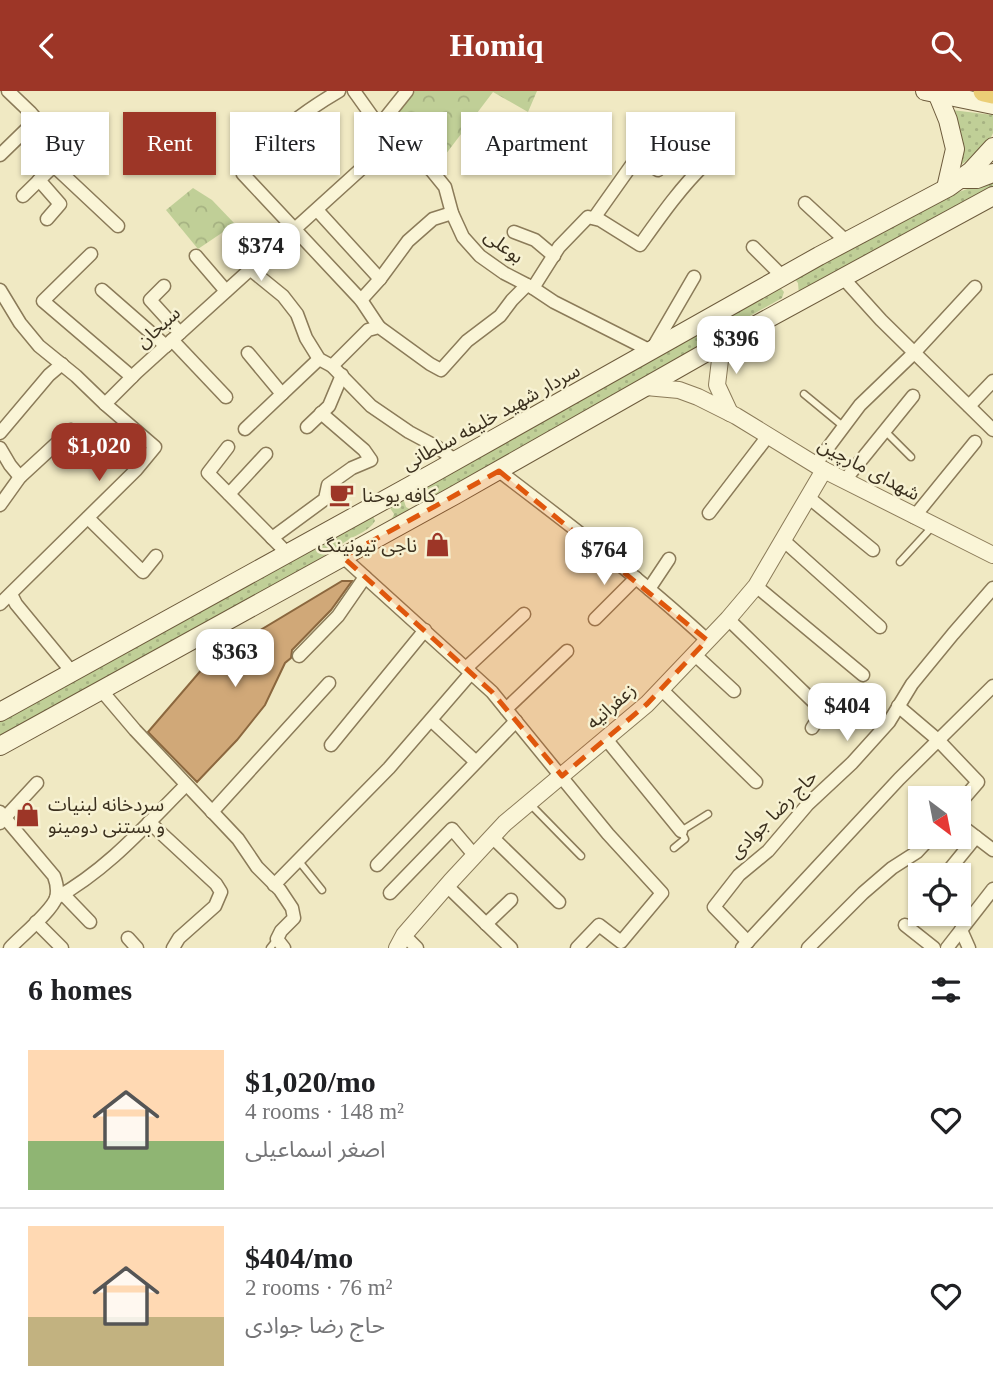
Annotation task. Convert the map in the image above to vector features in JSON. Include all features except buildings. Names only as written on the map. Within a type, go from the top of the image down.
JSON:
[{"type":"highway","points":[[984,91],[993,93]]},
{"type":"main road","points":[[931,92],[993,105]]},
{"type":"main road","points":[[931,92],[948,120],[955,149],[953,184],[993,173]]},
{"type":"main road","name":"سردار شهید خلیفه سلطانی","points":[[0,712],[953,184],[971,171],[993,147]]},
{"type":"main road","points":[[0,746],[993,196]]},
{"type":"main road","points":[[735,337],[765,313],[786,301],[792,291],[783,277]]},
{"type":"main road","points":[[423,479],[411,492],[410,500],[417,507],[432,508]]},
{"type":"main road","points":[[369,508],[380,512],[384,518],[376,539]]},
{"type":"street","points":[[8,91],[29,112]]},
{"type":"street","points":[[340,91],[309,109],[274,137],[243,174],[361,300],[379,327],[441,370],[467,341],[500,316],[512,300],[530,287],[567,238],[588,217],[600,220],[639,245],[693,175]]},
{"type":"street","name":"بوعلی","points":[[354,91],[369,112]]},
{"type":"street","points":[[390,112],[407,91]]},
{"type":"street","points":[[0,155],[21,135]]},
{"type":"street","points":[[594,218],[626,173]]},
{"type":"street","points":[[23,196],[44,175]]},
{"type":"street","points":[[64,175],[118,226]]},
{"type":"street","name":"سبحان","points":[[105,404],[355,175]]},
{"type":"street","name":"بوعلی","points":[[435,175],[445,187],[452,213],[463,237],[480,256],[554,302],[651,351]]},
{"type":"street","points":[[39,180],[60,204],[47,219]]},
{"type":"street","points":[[805,203],[846,241]]},
{"type":"street","points":[[317,210],[380,279]]},
{"type":"street","points":[[361,300],[408,240],[433,219],[452,213]]},
{"type":"street","points":[[514,232],[527,235],[554,256]]},
{"type":"street","points":[[753,247],[783,277]]},
{"type":"street","points":[[91,254],[43,300],[132,377]]},
{"type":"street","points":[[196,256],[226,291]]},
{"type":"street","points":[[251,269],[283,296],[297,314],[306,338],[319,359],[337,370],[371,406],[456,461]]},
{"type":"street","points":[[651,351],[694,277]]},
{"type":"street","points":[[844,279],[881,320],[993,429]]},
{"type":"street","points":[[164,286],[150,300],[173,339],[226,397]]},
{"type":"street","points":[[820,468],[860,405],[914,353],[975,287]]},
{"type":"street","points":[[0,290],[20,323],[33,338],[155,447],[136,470],[0,604]]},
{"type":"street","points":[[102,290],[173,339]]},
{"type":"street","points":[[307,427],[329,406],[337,370],[368,330],[379,327]]},
{"type":"street","points":[[730,413],[717,386],[720,360],[735,337]]},
{"type":"street","points":[[248,353],[282,394]]},
{"type":"street","points":[[245,429],[319,359]]},
{"type":"street","points":[[0,433],[49,375],[62,364]]},
{"type":"street","points":[[969,406],[993,381]]},
{"type":"street","name":"شهدای مارچین","points":[[646,387],[679,390],[698,397],[730,413],[820,468],[993,555]]},
{"type":"street","points":[[845,480],[913,396]]},
{"type":"street","points":[[272,538],[325,499],[328,485],[352,468],[371,460],[364,450],[321,413]]},
{"type":"street","points":[[0,505],[20,477],[71,430]]},
{"type":"street","points":[[709,513],[768,436]]},
{"type":"street","points":[[914,517],[975,442]]},
{"type":"street","points":[[228,447],[208,473],[287,553]]},
{"type":"street","points":[[0,448],[20,477]]},
{"type":"street","points":[[229,494],[266,454]]},
{"type":"street","name":"زعفرانیه","points":[[401,941],[505,823],[647,704],[728,619],[756,586],[808,497],[820,468]]},
{"type":"street","points":[[499,471],[636,578],[707,640]]},
{"type":"street","points":[[808,497],[873,550]]},
{"type":"street","points":[[88,518],[143,572],[156,556]]},
{"type":"street","points":[[783,540],[880,627]]},
{"type":"street","points":[[343,557],[492,692],[608,834],[662,894],[621,942],[599,925],[577,948]]},
{"type":"street","points":[[649,589],[669,559]]},
{"type":"street","points":[[299,656],[338,617],[365,577]]},
{"type":"street","points":[[595,619],[636,578]]},
{"type":"street","points":[[756,586],[863,675]]},
{"type":"street","name":"حاج رضا جوادی","points":[[745,945],[714,907],[721,896],[739,875],[768,851],[808,804],[852,763],[889,722],[912,684],[993,589]]},
{"type":"street","points":[[11,594],[16,604],[72,672]]},
{"type":"street","points":[[274,885],[389,768],[469,671],[524,614]]},
{"type":"street","points":[[728,619],[823,711],[812,728]]},
{"type":"street","points":[[331,745],[425,630]]},
{"type":"street","points":[[506,709],[567,651]]},
{"type":"street","points":[[694,654],[734,691]]},
{"type":"street","points":[[212,812],[329,683]]},
{"type":"street","points":[[745,945],[899,779],[993,686]]},
{"type":"street","points":[[661,689],[756,782]]},
{"type":"street","points":[[101,690],[135,730],[239,839],[257,867],[292,908],[294,918],[281,931],[277,945]]},
{"type":"street","points":[[898,706],[938,740],[978,782],[971,790]]},
{"type":"street","points":[[431,720],[476,762]]},
{"type":"street","points":[[377,865],[516,720]]},
{"type":"street","points":[[606,739],[681,831]]},
{"type":"street","points":[[37,783],[2,818],[54,876],[60,896],[90,922]]},
{"type":"street","points":[[10,948],[60,896],[83,882],[114,857],[186,785]]},
{"type":"street","points":[[149,822],[216,884],[221,892],[215,906],[179,938],[173,948]]},
{"type":"street","points":[[390,893],[452,829],[475,856]]},
{"type":"street","points":[[971,833],[993,850]]},
{"type":"street","points":[[492,837],[559,902]]},
{"type":"street","points":[[955,863],[976,837]]},
{"type":"street","points":[[808,948],[863,893],[920,849]]},
{"type":"street","points":[[447,886],[511,948]]},
{"type":"street","points":[[947,948],[993,889]]},
{"type":"street","points":[[486,924],[511,899]]},
{"type":"street","points":[[36,922],[62,948]]},
{"type":"street","points":[[905,925],[933,948]]},
{"type":"street","points":[[961,930],[969,948]]},
{"type":"street","points":[[401,941],[417,948]]},
{"type":"lane","points":[[804,394],[844,427]]},
{"type":"lane","points":[[885,431],[911,457]]},
{"type":"lane","points":[[900,562],[933,525]]},
{"type":"lane","points":[[530,803],[581,856]]},
{"type":"lane","points":[[674,848],[685,839],[681,831],[708,814]]},
{"type":"lane","points":[[298,860],[322,890]]},
{"type":"highlighted area","points":[[499,471],[707,640],[647,704],[562,776],[492,692],[343,557]]},
{"type":"green space","points":[[415,91],[537,91],[528,112],[493,92],[478,112],[461,112],[461,134],[447,153],[447,112],[398,112]]},
{"type":"green space","points":[[952,110],[993,115],[993,133],[990,138],[954,170]]},
{"type":"green space","points":[[993,181],[993,188],[799,295],[798,283],[792,276],[915,210]]},
{"type":"green space","points":[[193,188],[212,200],[235,224],[198,249],[166,210]]},
{"type":"green space","points":[[779,286],[784,292],[782,298],[741,321],[727,333],[428,503],[419,500],[418,492],[431,482]]},
{"type":"green space","points":[[407,494],[404,501],[406,507],[413,511],[390,523],[394,514],[390,508],[382,506]]},
{"type":"green space","points":[[373,516],[375,521],[370,527],[292,579],[0,738],[0,718]]},
{"type":"place","name":"کافه یوحنا","points":[[342,495]]},
{"type":"place","name":"ناجی‌ تیونینگ","points":[[437,545]]},
{"type":"place","name":"سردخانه لبنیات و بستنی دومینو","points":[[28,815]]}]
